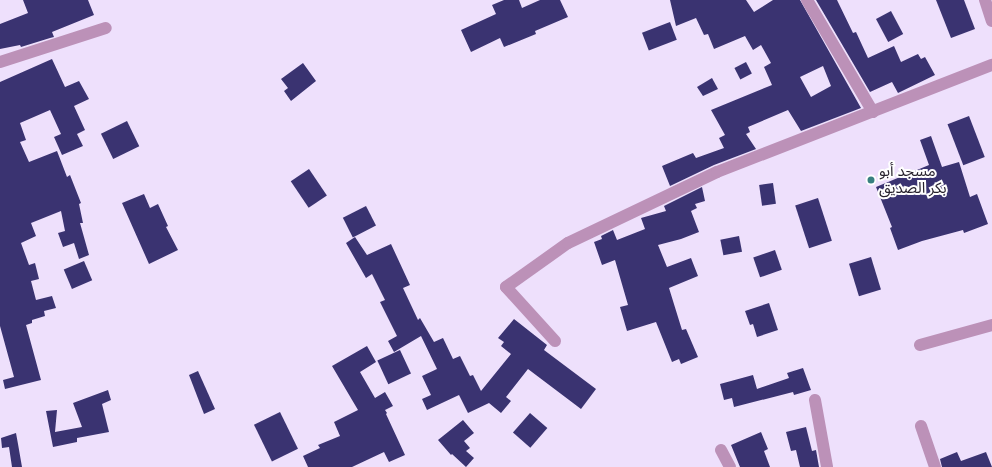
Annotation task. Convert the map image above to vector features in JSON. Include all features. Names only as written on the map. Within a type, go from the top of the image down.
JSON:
[{"type":"street","points":[[807,0],[873,112]]},
{"type":"street","points":[[985,0],[992,21]]},
{"type":"street","points":[[0,62],[106,28]]},
{"type":"street","points":[[555,341],[506,287],[568,243],[717,172],[992,65]]},
{"type":"street","points":[[920,345],[992,325]]},
{"type":"street","points":[[815,400],[827,467]]},
{"type":"street","points":[[921,426],[935,467]]},
{"type":"street","points":[[721,450],[730,467]]},
{"type":"building","points":[[23,0],[88,0],[94,15],[52,32],[54,37],[21,47],[20,45],[0,49],[0,24],[28,13]]},
{"type":"building","points":[[504,0],[519,0],[522,8],[540,0],[560,0],[568,17],[535,31],[536,34],[504,47],[500,38],[471,52],[461,30],[496,14],[492,5]]},
{"type":"building","points":[[670,0],[746,0],[754,12],[773,0],[800,0],[861,108],[801,131],[788,110],[748,127],[750,132],[746,134],[756,149],[714,165],[670,186],[662,166],[693,153],[696,158],[724,148],[719,138],[725,135],[711,110],[772,85],[764,67],[771,63],[761,45],[753,50],[745,36],[714,49],[708,34],[704,35],[696,18],[676,26]],"holes":[[[823,66],[831,86],[811,97],[800,77]]]},
{"type":"building","points":[[816,0],[837,0],[853,33],[856,32],[868,58],[894,46],[901,62],[918,54],[921,59],[925,57],[935,75],[898,93],[892,82],[870,92]]},
{"type":"building","points":[[936,0],[964,0],[975,29],[951,38]]},
{"type":"building","points":[[891,11],[903,34],[888,42],[876,19]]},
{"type":"building","points":[[670,22],[677,40],[649,50],[642,33]]},
{"type":"building","points":[[52,59],[65,87],[79,81],[89,99],[74,106],[85,130],[77,134],[83,146],[62,155],[54,137],[61,134],[50,110],[20,123],[26,140],[20,142],[29,162],[57,151],[67,177],[70,175],[81,203],[79,204],[83,223],[80,223],[89,255],[79,259],[74,243],[63,247],[58,233],[65,231],[61,211],[31,223],[36,236],[21,243],[29,265],[35,263],[39,279],[31,281],[36,300],[52,296],[56,308],[44,311],[45,316],[32,320],[32,323],[26,325],[41,380],[5,389],[3,380],[14,377],[0,326],[0,82]]},
{"type":"building","points":[[746,62],[752,74],[740,79],[734,68]]},
{"type":"building","points":[[303,63],[316,81],[291,101],[284,91],[288,88],[281,79]]},
{"type":"building","points":[[712,78],[718,89],[703,96],[697,87]]},
{"type":"building","points":[[969,116],[985,157],[963,165],[948,124]]},
{"type":"building","points":[[127,121],[139,146],[113,159],[101,134]]},
{"type":"building","points":[[931,136],[942,167],[959,162],[970,197],[977,194],[988,224],[964,233],[963,230],[922,241],[898,250],[890,228],[892,227],[876,187],[929,165],[920,140]]},
{"type":"building","points":[[309,169],[327,196],[309,208],[291,181]]},
{"type":"building","points":[[773,183],[776,204],[762,206],[759,185]]},
{"type":"building","points":[[702,187],[705,201],[695,204],[697,208],[691,211],[699,232],[681,239],[658,245],[667,267],[691,258],[698,276],[669,288],[682,330],[686,329],[698,357],[681,364],[679,359],[672,362],[656,322],[627,331],[620,307],[628,305],[615,260],[602,265],[594,242],[602,239],[601,236],[613,230],[617,240],[645,229],[641,218],[666,211],[664,206]]},
{"type":"building","points":[[144,194],[150,208],[158,204],[168,226],[166,227],[178,250],[149,264],[122,203]]},
{"type":"building","points":[[818,198],[832,241],[809,248],[795,205]]},
{"type":"building","points":[[366,206],[376,226],[353,237],[343,218]]},
{"type":"building","points":[[739,236],[742,252],[723,255],[720,240]]},
{"type":"building","points":[[355,237],[367,255],[391,244],[410,285],[403,288],[418,320],[420,318],[434,342],[443,338],[453,359],[460,356],[470,376],[473,375],[481,391],[511,354],[501,346],[504,342],[498,338],[514,319],[547,345],[544,350],[596,389],[581,409],[528,369],[506,397],[511,401],[501,413],[489,403],[468,413],[459,395],[427,410],[422,399],[431,395],[422,376],[437,369],[421,336],[394,352],[388,341],[397,336],[380,302],[385,300],[372,274],[366,278],[346,243]]},
{"type":"building","points":[[775,250],[782,270],[760,277],[753,257]]},
{"type":"building","points":[[871,257],[881,290],[859,296],[849,264]]},
{"type":"building","points":[[84,261],[92,280],[72,289],[64,270]]},
{"type":"building","points":[[769,303],[778,330],[757,337],[753,324],[750,325],[745,311]]},
{"type":"building","points":[[367,346],[376,362],[360,372],[375,398],[385,392],[393,406],[385,410],[405,455],[389,462],[384,452],[352,467],[308,467],[303,456],[320,448],[318,445],[340,436],[334,422],[358,410],[332,366]]},
{"type":"building","points":[[400,350],[411,374],[388,384],[377,361]]},
{"type":"building","points":[[803,368],[811,390],[794,395],[793,392],[734,407],[732,398],[724,400],[720,384],[753,375],[757,389],[789,378],[787,373]]},
{"type":"building","points":[[198,371],[215,409],[204,414],[189,375]]},
{"type":"building","points":[[108,390],[111,400],[102,404],[109,432],[77,438],[77,442],[53,447],[46,411],[57,410],[55,432],[82,427],[73,403]]},
{"type":"building","points":[[280,412],[298,449],[272,462],[254,425]]},
{"type":"building","points":[[530,413],[547,428],[530,448],[513,433]]},
{"type":"building","points":[[463,420],[474,433],[464,441],[470,448],[466,451],[474,458],[466,467],[452,454],[451,455],[438,440]]},
{"type":"building","points":[[806,427],[812,451],[816,450],[819,467],[800,467],[796,450],[791,451],[786,432]]},
{"type":"building","points":[[761,432],[768,449],[764,451],[770,467],[740,467],[731,445]]},
{"type":"building","points":[[16,433],[22,467],[12,467],[9,447],[2,448],[1,438]]},
{"type":"building","points":[[957,452],[961,461],[986,452],[992,467],[942,467],[940,459]]},
{"type":"place","name":"مسجد أبو بكر الصديق","points":[[871,180]]}]
